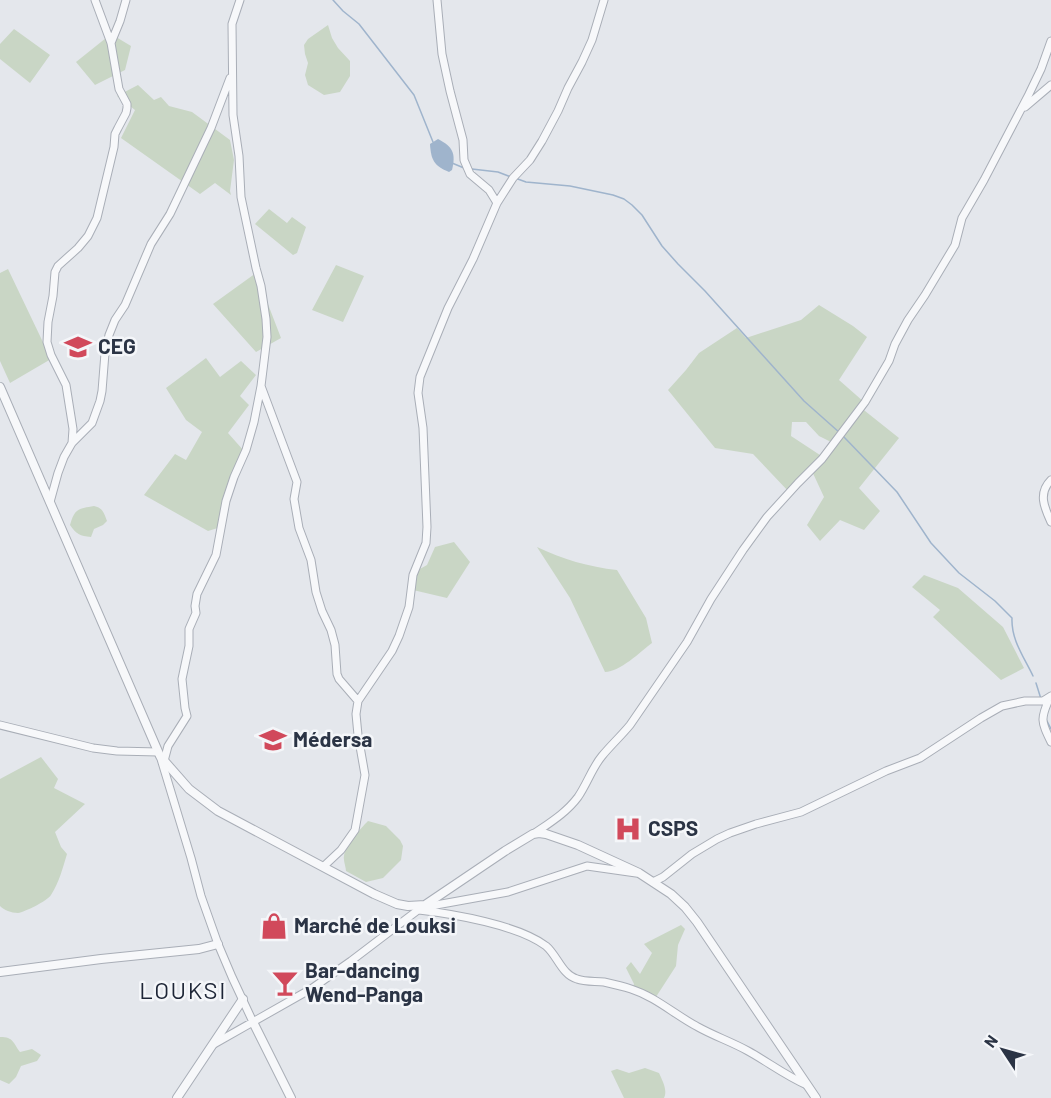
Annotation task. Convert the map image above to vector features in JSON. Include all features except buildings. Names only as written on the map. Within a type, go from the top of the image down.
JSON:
[{"type":"street","points":[[72,442],[73,429],[66,385],[47,342],[55,272],[58,266],[88,236],[97,218],[116,134],[126,113],[127,104],[119,89],[111,43],[95,0]]},
{"type":"street","points":[[111,43],[126,0]]},
{"type":"street","points":[[161,756],[187,716],[182,680],[189,646],[189,629],[196,613],[197,594],[216,555],[226,501],[246,450],[254,422],[267,337],[261,285],[241,197],[239,156],[233,115],[232,24],[240,0]]},
{"type":"street","points":[[437,0],[442,54],[463,140],[464,160],[470,174],[489,190],[497,203]]},
{"type":"street","points":[[324,866],[341,850],[355,830],[365,775],[356,714],[358,701],[392,651],[399,636],[409,607],[413,575],[426,543],[423,428],[418,393],[420,377],[448,308],[473,259],[497,203],[513,178],[530,160],[552,124],[582,63],[592,40],[604,0]]},
{"type":"street","points":[[212,1045],[311,989],[422,907],[558,818],[571,805],[602,755],[630,725],[687,642],[711,599],[767,517],[822,459],[865,402],[889,361],[908,320],[955,245],[962,218],[1021,110],[1041,69],[1051,41]]},
{"type":"street","points":[[50,502],[64,457],[72,442],[92,423],[102,391],[105,353],[112,327],[132,291],[151,244],[170,214],[211,128],[232,73]]},
{"type":"street","points":[[1021,110],[1051,85]]},
{"type":"street","points":[[261,386],[297,482],[294,499],[299,528],[311,560],[316,592],[335,645],[337,674],[358,701]]},
{"type":"street","points":[[0,387],[161,756],[201,896],[218,944],[291,1098]]},
{"type":"street","points":[[1051,480],[1042,496],[1044,508],[1051,522]]},
{"type":"street","points":[[1051,697],[1042,715],[1051,742]]},
{"type":"street","points":[[653,882],[663,878],[717,838],[730,832],[801,812],[886,771],[921,758],[1002,706],[1051,697]]},
{"type":"street","points":[[0,725],[93,748],[161,756],[189,789],[218,811],[374,894],[397,904],[450,913],[519,932],[545,946],[576,979],[605,982],[644,994],[697,1027],[747,1050],[807,1085]]},
{"type":"street","points":[[533,834],[546,834],[578,845],[639,873],[678,900],[697,922],[816,1098]]},
{"type":"street","points":[[422,907],[508,892],[587,866],[639,873]]},
{"type":"street","points":[[0,972],[101,958],[199,949],[218,944]]},
{"type":"street","points":[[177,1098],[243,999]]},
{"type":"green space","points":[[328,25],[338,48],[350,61],[350,76],[340,92],[324,95],[308,85],[305,75],[308,63],[304,45],[308,39]]},
{"type":"green space","points":[[14,29],[50,55],[30,83],[0,59],[0,44]]},
{"type":"green space","points":[[111,34],[131,46],[125,70],[95,85],[76,62]]},
{"type":"green space","points":[[138,85],[154,100],[161,97],[169,106],[192,112],[230,140],[234,160],[231,195],[215,183],[200,194],[121,138],[135,110],[117,96]]},
{"type":"green space","points":[[269,209],[287,223],[292,217],[306,227],[297,253],[293,255],[255,224]]},
{"type":"green space","points":[[336,265],[364,276],[343,322],[312,310]]},
{"type":"green space","points":[[8,269],[51,359],[10,383],[0,361],[0,273]]},
{"type":"green space","points":[[256,273],[281,338],[256,352],[213,304]]},
{"type":"green space","points":[[819,305],[867,337],[839,380],[864,402],[860,407],[899,438],[859,488],[880,511],[864,530],[840,520],[820,541],[807,525],[824,497],[811,469],[789,492],[753,454],[715,448],[668,390],[699,353],[737,328],[746,338],[801,320]],"holes":[[[792,422],[806,422],[819,436],[833,443],[823,457],[791,436]]]},
{"type":"green space","points":[[206,358],[220,377],[241,361],[256,375],[240,396],[249,405],[228,433],[244,451],[219,516],[221,527],[208,531],[144,495],[175,454],[186,460],[202,432],[186,420],[166,388]]},
{"type":"green space","points":[[94,506],[104,513],[107,521],[94,529],[91,537],[74,531],[70,525],[76,512]]},
{"type":"green space","points":[[454,542],[470,562],[447,598],[413,590],[418,570],[427,565],[435,547]]},
{"type":"green space","points":[[537,547],[576,562],[617,570],[646,618],[652,643],[617,669],[605,672],[570,598]]},
{"type":"green space","points":[[924,575],[958,588],[1003,627],[1024,668],[1001,680],[933,617],[940,610],[912,587]]},
{"type":"green space","points":[[41,757],[58,779],[54,788],[85,804],[55,832],[61,847],[67,854],[59,880],[51,895],[18,913],[0,906],[0,779]]},
{"type":"green space","points":[[368,821],[386,826],[403,846],[401,860],[383,878],[366,882],[346,871],[344,858],[350,842]]},
{"type":"green space","points":[[681,925],[685,929],[678,945],[676,966],[654,1000],[632,989],[634,984],[626,968],[631,962],[640,974],[652,953],[644,944]]},
{"type":"green space","points":[[0,1037],[11,1039],[20,1052],[32,1049],[41,1055],[37,1061],[21,1066],[16,1077],[9,1084],[0,1080]]},
{"type":"green space","points":[[645,1068],[659,1073],[665,1088],[664,1098],[624,1098],[611,1071],[617,1069],[629,1073]]},
{"type":"water","points":[[438,139],[452,151],[453,164],[449,172],[437,165],[432,158],[430,144]]},
{"type":"waterway","points":[[333,0],[359,24],[414,95],[433,142]]},
{"type":"waterway","points":[[452,163],[464,168]]},
{"type":"waterway","points":[[472,169],[498,172],[511,177]]},
{"type":"waterway","points":[[515,178],[526,182],[570,186],[613,195],[632,205],[678,264],[804,401],[840,433]]},
{"type":"waterway","points":[[843,436],[897,492],[931,543],[959,573],[995,601],[1012,618],[1016,641],[1033,676]]},
{"type":"waterway","points":[[1036,683],[1041,699]]},
{"type":"waterway","points":[[1047,721],[1051,729]]},
{"type":"place","name":"CEG","points":[[78,347]]},
{"type":"place","name":"Médersa","points":[[273,740]]},
{"type":"place","name":"CSPS","points":[[628,829]]},
{"type":"place","name":"Marché de Louksi","points":[[274,926]]},
{"type":"place","name":"Bar-dancing Wend-Panga","points":[[285,983]]},
{"type":"district","name":"LOUKSI","points":[[183,991]]}]
